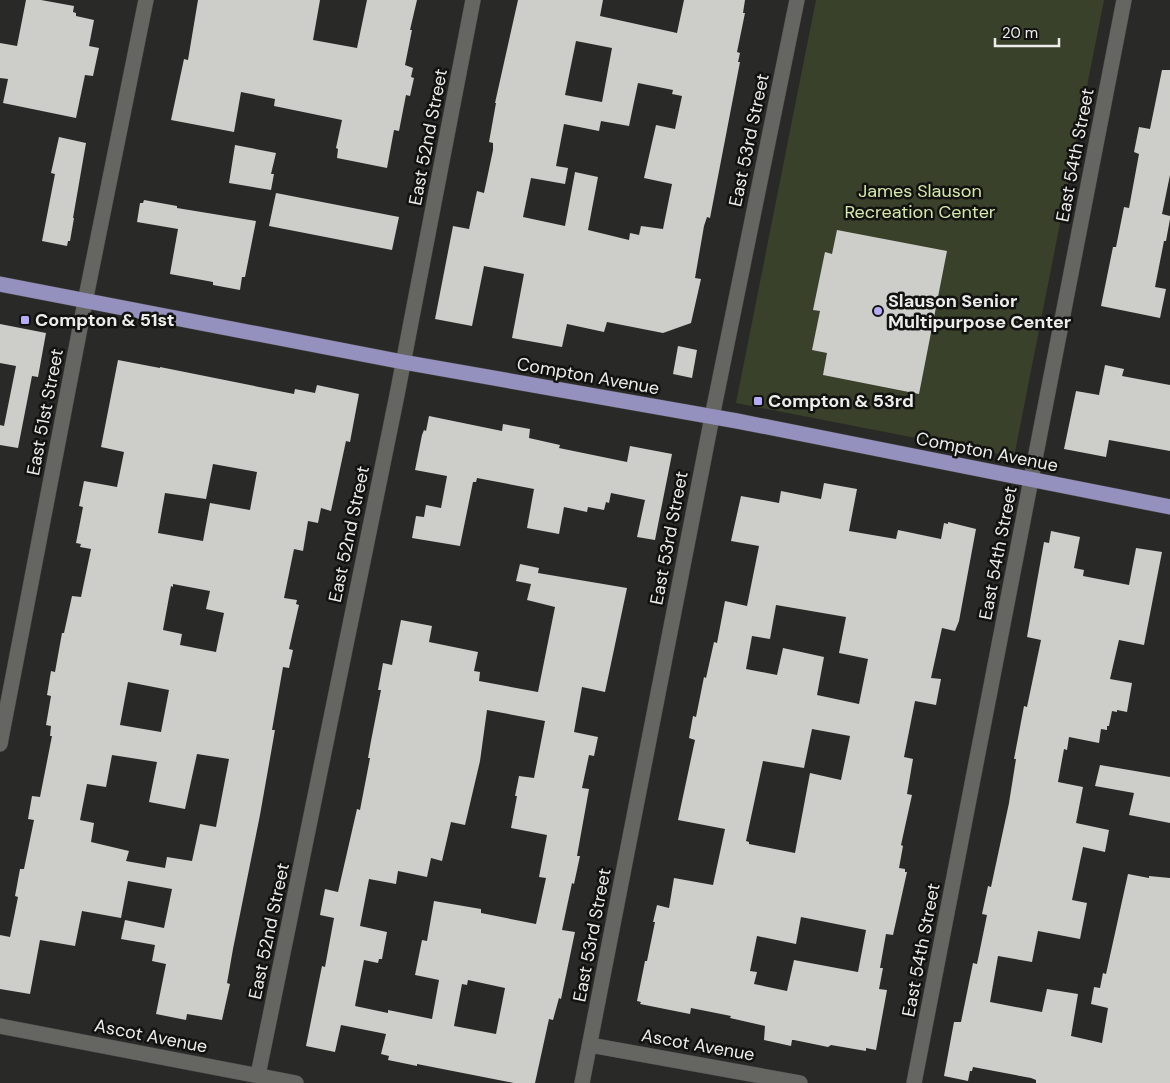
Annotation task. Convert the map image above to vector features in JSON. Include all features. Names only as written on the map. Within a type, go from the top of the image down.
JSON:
[{"type":"main road","name":"Compton Avenue","points":[[0,284],[85,302],[403,362],[712,417],[1170,507]]},
{"type":"street","name":"East 51st Street","points":[[0,744],[85,302],[146,0]]},
{"type":"street","name":"East 52nd Street","points":[[258,1075],[403,362],[473,0]]},
{"type":"street","name":"East 53rd Street","points":[[582,1083],[712,417],[796,0]]},
{"type":"street","name":"East 54th Street","points":[[914,1083],[1124,0]]},
{"type":"street","name":"Ascot Avenue","points":[[0,1026],[296,1083]]},
{"type":"street","name":"Ascot Avenue","points":[[590,1045],[800,1083]]},
{"type":"green space","name":"James Slauson Recreation Center","points":[[816,0],[1104,0],[1014,457],[736,403]]},
{"type":"building","points":[[26,0],[41,0],[74,6],[73,12],[76,13],[76,16],[94,20],[89,46],[99,48],[93,76],[85,75],[76,118],[3,103],[8,79],[0,78],[0,43],[17,46]]},
{"type":"building","points":[[198,0],[320,0],[313,40],[357,48],[367,0],[417,0],[405,65],[413,68],[411,77],[414,78],[410,96],[406,95],[399,131],[394,130],[387,168],[337,158],[338,149],[336,148],[342,120],[274,106],[275,99],[241,92],[234,132],[171,120],[184,59],[188,60]]},
{"type":"building","points":[[518,0],[603,0],[600,16],[677,33],[684,0],[745,0],[743,13],[745,13],[737,52],[740,53],[738,62],[740,62],[710,218],[707,217],[704,226],[695,278],[701,279],[691,323],[663,333],[607,322],[604,332],[567,324],[562,347],[512,338],[524,274],[484,266],[472,326],[435,319],[453,226],[469,229],[477,191],[484,193],[493,150],[493,143],[489,142],[495,103]],"holes":[[[576,41],[612,48],[602,102],[565,95]],[[638,83],[673,90],[672,94],[682,96],[675,129],[656,125],[644,178],[672,184],[663,229],[641,226],[639,235],[630,233],[629,240],[588,230],[598,177],[575,172],[565,226],[523,217],[531,178],[565,184],[568,168],[556,166],[564,124],[599,131],[601,121],[629,126]]]},
{"type":"building","points":[[1162,70],[1170,70],[1170,175],[1162,214],[1170,216],[1170,219],[1155,287],[1166,289],[1160,318],[1101,306],[1113,247],[1116,247],[1124,207],[1129,208],[1139,154],[1134,152],[1139,127],[1150,129]]},
{"type":"building","points":[[59,137],[86,143],[70,241],[68,241],[67,246],[42,241],[55,174],[51,173]]},
{"type":"building","points":[[235,145],[276,153],[271,174],[274,174],[271,190],[229,183]]},
{"type":"building","points":[[276,193],[399,217],[392,250],[269,226]]},
{"type":"building","points":[[144,200],[177,206],[177,208],[256,221],[245,277],[242,277],[240,290],[213,285],[213,282],[170,274],[178,229],[137,222],[140,203],[143,203]]},
{"type":"building","name":"Slauson Senior Multipurpose Center","points":[[837,230],[947,251],[919,394],[823,375],[827,353],[812,350],[820,311],[813,310],[825,252],[832,254]]},
{"type":"building","points":[[0,324],[46,333],[38,377],[32,376],[18,448],[0,445],[0,425],[4,426],[16,366],[0,363]]},
{"type":"building","points":[[678,346],[697,350],[692,378],[673,374]]},
{"type":"building","points":[[118,360],[294,394],[295,389],[315,393],[317,385],[359,394],[350,442],[346,441],[331,511],[321,508],[318,523],[308,521],[303,551],[294,549],[284,598],[297,600],[296,604],[299,605],[289,649],[293,650],[289,668],[283,667],[272,730],[275,730],[233,949],[227,983],[230,984],[222,1020],[187,1014],[186,1020],[156,1014],[166,964],[152,961],[155,945],[121,939],[125,920],[164,928],[172,889],[128,881],[121,918],[82,911],[75,946],[40,940],[30,994],[0,989],[0,935],[10,937],[18,897],[15,896],[20,869],[24,869],[34,820],[28,819],[32,796],[40,797],[52,736],[50,736],[51,726],[46,725],[51,696],[47,695],[51,671],[55,672],[62,633],[64,633],[72,596],[81,597],[91,549],[80,547],[81,544],[76,543],[83,507],[79,506],[84,481],[117,487],[124,452],[101,447]],"holes":[[[213,464],[257,472],[250,510],[210,503],[203,541],[158,533],[165,493],[206,499]],[[173,584],[210,591],[206,609],[224,613],[216,652],[180,645],[182,634],[163,630],[171,586],[173,587]],[[128,682],[169,690],[161,732],[120,725]],[[197,754],[229,759],[216,827],[200,824],[192,861],[167,857],[165,868],[126,861],[129,851],[91,842],[94,823],[80,820],[87,784],[106,787],[112,755],[157,762],[149,802],[185,809]]]},
{"type":"building","points":[[1105,365],[1124,369],[1122,376],[1170,385],[1170,451],[1109,440],[1106,457],[1064,449],[1076,391],[1099,395]]},
{"type":"building","points":[[429,416],[502,431],[503,424],[530,429],[529,438],[560,445],[559,448],[627,462],[630,446],[672,454],[655,540],[637,537],[645,500],[611,493],[609,503],[606,502],[604,510],[588,507],[587,512],[564,507],[559,534],[527,528],[534,489],[477,478],[476,482],[473,482],[460,546],[412,538],[416,516],[424,517],[426,505],[441,508],[447,476],[415,470],[422,435],[424,430],[426,431]]},
{"type":"building","points":[[824,483],[857,489],[849,531],[896,539],[898,530],[941,539],[944,523],[948,524],[948,522],[976,529],[959,621],[955,631],[942,628],[931,678],[941,679],[936,705],[915,701],[904,757],[913,759],[907,794],[912,795],[901,845],[903,846],[899,868],[905,869],[905,872],[907,872],[893,935],[886,934],[880,968],[883,968],[879,989],[887,990],[876,1050],[866,1048],[866,1051],[831,1045],[828,1047],[794,1040],[792,1040],[791,1046],[764,1040],[765,1026],[730,1018],[731,1016],[691,1008],[690,1014],[640,1004],[641,1002],[637,1001],[645,961],[647,961],[657,905],[669,908],[674,878],[713,885],[725,829],[678,820],[695,740],[689,738],[693,716],[696,717],[704,677],[706,678],[714,642],[717,643],[725,601],[747,606],[759,546],[731,541],[741,496],[779,503],[781,491],[821,499]],"holes":[[[776,605],[846,617],[839,653],[868,659],[859,704],[817,695],[824,657],[783,648],[777,675],[746,669],[752,636],[770,639]],[[812,729],[850,736],[841,780],[810,773],[795,853],[749,844],[746,841],[763,761],[804,768]],[[801,917],[866,930],[858,972],[794,960],[787,991],[754,984],[757,972],[750,971],[757,936],[796,944]]]},
{"type":"building","points":[[1051,531],[1080,537],[1074,568],[1084,570],[1083,576],[1129,585],[1136,548],[1162,552],[1144,645],[1119,640],[1110,679],[1132,683],[1127,712],[1112,711],[1107,730],[1101,729],[1099,743],[1069,737],[1067,750],[1064,749],[1058,782],[1083,787],[1076,823],[1109,830],[1105,852],[1083,847],[1072,900],[1087,903],[1080,939],[1038,931],[1032,962],[998,956],[990,1002],[1042,1012],[1047,989],[1078,994],[1071,1036],[1102,1043],[1108,1008],[1091,1004],[1094,987],[1100,988],[1103,973],[1106,974],[1128,874],[1149,878],[1149,876],[1170,878],[1170,1083],[1036,1083],[1036,1080],[1031,1078],[973,1067],[968,1081],[944,1076],[954,1022],[961,1022],[973,963],[977,964],[987,915],[982,914],[988,886],[991,887],[1009,803],[1016,759],[1014,759],[1024,706],[1027,707],[1041,640],[1027,637],[1044,542],[1049,543]]},
{"type":"building","points":[[520,564],[539,568],[538,573],[627,588],[605,692],[582,687],[574,732],[598,737],[594,756],[589,755],[582,788],[589,789],[577,856],[580,856],[562,930],[575,932],[561,999],[559,998],[553,1020],[549,1019],[535,1083],[514,1083],[388,1060],[389,1056],[381,1054],[386,1034],[341,1025],[335,1052],[306,1046],[322,966],[325,967],[334,918],[320,915],[325,889],[338,892],[357,809],[360,810],[381,690],[378,690],[383,663],[392,665],[401,620],[432,626],[429,642],[478,652],[474,671],[480,672],[479,681],[538,692],[555,607],[527,600],[531,584],[516,581]],"holes":[[[487,710],[545,721],[534,778],[519,776],[511,828],[547,835],[539,877],[546,878],[536,924],[481,913],[481,909],[434,901],[427,941],[422,940],[415,975],[439,980],[432,1019],[388,1010],[388,1013],[355,1006],[364,960],[378,963],[379,959],[382,959],[387,932],[360,926],[369,879],[396,884],[398,871],[427,877],[431,858],[442,861],[451,822],[465,825],[480,761]],[[468,980],[505,988],[496,1034],[454,1026],[462,984],[467,985]]]},
{"type":"building","points":[[1100,765],[1170,777],[1170,823],[1129,815],[1134,793],[1095,786]]},
{"type":"place","name":"Slauson Senior Multipurpose Center","points":[[878,311]]},
{"type":"place","name":"Compton & 51st","points":[[25,320]]},
{"type":"place","name":"Compton & 53rd","points":[[758,401]]}]
